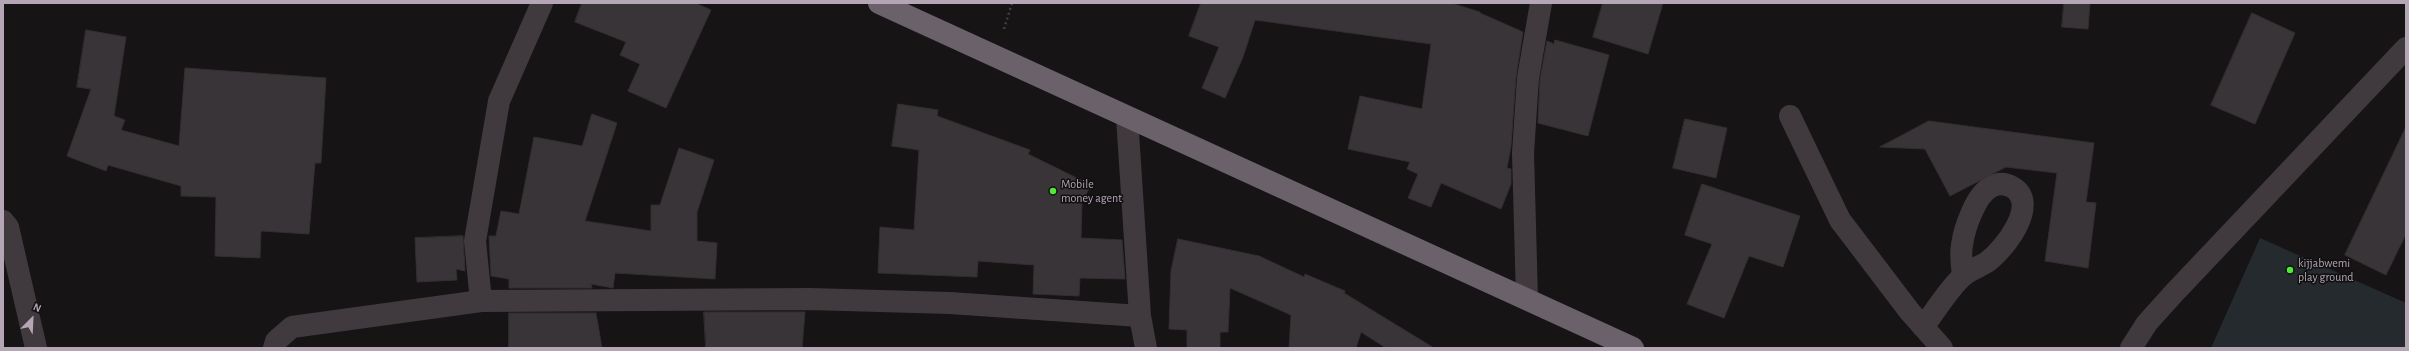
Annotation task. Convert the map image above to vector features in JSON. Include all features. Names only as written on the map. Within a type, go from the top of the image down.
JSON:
[{"type":"highway","points":[[879,3],[1633,348]]},
{"type":"street","points":[[481,301],[475,241],[499,101],[542,3]]},
{"type":"street","points":[[1527,299],[1522,153],[1528,78],[1541,3]]},
{"type":"street","points":[[2131,348],[2148,323],[2175,292],[2406,48]]},
{"type":"street","points":[[1127,116],[1140,316],[1146,348]]},
{"type":"street","points":[[1790,116],[1840,220],[1923,327],[1942,348]]},
{"type":"street","points":[[3,221],[10,234],[36,348]]},
{"type":"street","points":[[1923,327],[1963,276]]},
{"type":"street","points":[[274,348],[276,340],[292,327],[481,301],[810,299],[950,303],[1140,316]]},
{"type":"shaded area","name":"kijjabwemi play ground","points":[[2260,238],[2406,303],[2406,348],[2211,348]]},
{"type":"building","points":[[582,3],[695,3],[711,10],[666,108],[628,91],[640,64],[620,55],[626,42],[575,22]]},
{"type":"building","points":[[1201,3],[1451,3],[1480,12],[1523,32],[1516,77],[1511,146],[1507,168],[1511,169],[1511,184],[1501,209],[1441,183],[1431,207],[1408,198],[1418,174],[1407,169],[1410,162],[1348,149],[1360,96],[1422,109],[1431,44],[1255,20],[1243,57],[1225,98],[1202,88],[1219,47],[1189,36]]},
{"type":"building","points":[[1603,3],[1663,3],[1648,54],[1593,37]]},
{"type":"building","points":[[2064,3],[2090,3],[2088,29],[2062,27]]},
{"type":"building","points":[[2252,13],[2295,33],[2255,124],[2211,105]]},
{"type":"building","points":[[86,30],[126,37],[114,116],[125,120],[121,130],[179,146],[185,68],[326,78],[321,163],[315,163],[309,234],[261,231],[260,258],[215,256],[216,197],[181,196],[181,186],[108,165],[106,171],[67,156],[91,89],[77,87]]},
{"type":"building","points":[[1555,40],[1609,55],[1588,136],[1538,123],[1540,79],[1547,41],[1554,44]]},
{"type":"building","points":[[898,104],[938,110],[937,116],[1030,150],[1028,154],[1091,185],[1082,202],[1081,238],[1122,240],[1125,279],[1080,278],[1079,296],[1033,294],[1034,265],[978,261],[977,277],[878,273],[880,227],[914,230],[919,150],[892,146]]},
{"type":"building","points":[[592,114],[617,123],[585,221],[651,231],[651,205],[660,205],[679,148],[714,160],[697,212],[697,241],[717,243],[715,279],[615,273],[613,288],[591,284],[592,288],[509,288],[509,279],[491,276],[489,236],[496,236],[501,211],[519,214],[534,137],[582,146]]},
{"type":"building","points":[[1685,119],[1727,128],[1716,178],[1673,168]]},
{"type":"building","points":[[1929,121],[2094,143],[2086,202],[2096,203],[2088,268],[2045,261],[2057,173],[2006,167],[1950,196],[1925,149],[1880,147]]},
{"type":"building","points":[[2406,127],[2406,234],[2386,275],[2345,255]]},
{"type":"building","points":[[1702,184],[1800,216],[1783,267],[1749,256],[1724,318],[1687,304],[1712,244],[1685,235]]},
{"type":"building","points":[[463,236],[465,271],[456,269],[457,280],[417,282],[415,238]]},
{"type":"building","points":[[1178,239],[1259,256],[1304,277],[1305,274],[1345,291],[1344,293],[1434,348],[1386,348],[1361,332],[1356,348],[1289,348],[1291,315],[1230,288],[1228,332],[1220,332],[1220,348],[1187,348],[1187,330],[1169,329],[1171,271]]},
{"type":"building","points":[[704,312],[805,312],[802,348],[706,348]]},
{"type":"building","points":[[509,313],[596,313],[602,348],[509,348]]},
{"type":"place","name":"Mobile money agent","points":[[1053,191]]},
{"type":"place","name":"kijjabwemi play ground","points":[[2290,270]]}]
